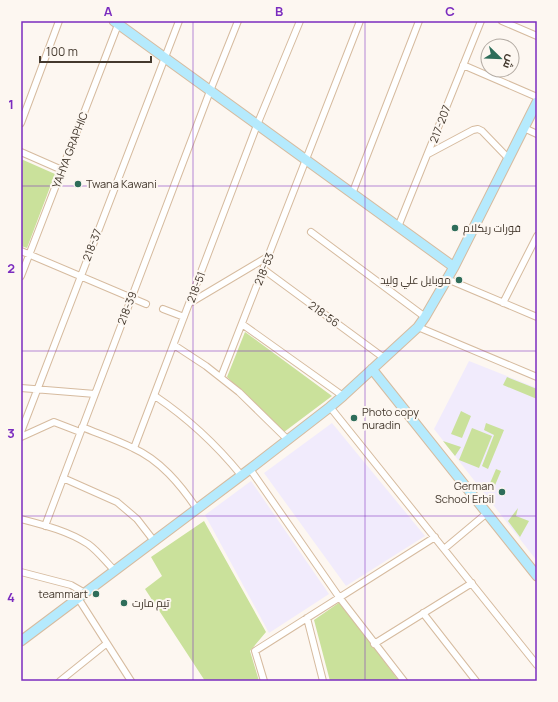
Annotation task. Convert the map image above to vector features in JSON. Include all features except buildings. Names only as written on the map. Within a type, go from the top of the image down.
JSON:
[{"type":"street","points":[[21,123],[59,21]]},
{"type":"street","name":"218-37","points":[[21,432],[179,21]]},
{"type":"street","name":"218-39","points":[[45,526],[62,478],[238,21]]},
{"type":"street","name":"218-51","points":[[134,448],[257,125],[300,21]]},
{"type":"street","name":"218-53","points":[[221,377],[360,21]]},
{"type":"street","points":[[352,194],[419,21]]},
{"type":"street","name":"217-207","points":[[398,227],[481,21]]},
{"type":"street","points":[[502,21],[537,36]]},
{"type":"street","points":[[117,22],[164,58],[454,267]]},
{"type":"street","name":"YAHYA GRAPHIC","points":[[21,276],[117,22]]},
{"type":"street","points":[[463,65],[537,97]]},
{"type":"street","points":[[23,637],[81,596],[330,407],[418,326],[426,316],[454,267],[537,102]]},
{"type":"street","points":[[524,128],[537,134]]},
{"type":"street","points":[[428,154],[473,130],[478,129],[482,131],[509,159]]},
{"type":"street","points":[[21,152],[62,170]]},
{"type":"street","points":[[311,232],[426,316]]},
{"type":"street","points":[[503,303],[537,236]]},
{"type":"street","points":[[21,251],[146,304]]},
{"type":"street","points":[[190,302],[269,256]]},
{"type":"street","name":"218-56","points":[[263,269],[384,358]]},
{"type":"street","points":[[447,279],[537,317]]},
{"type":"street","points":[[163,309],[184,317]]},
{"type":"street","points":[[242,324],[343,396]]},
{"type":"street","points":[[418,326],[537,377]]},
{"type":"street","points":[[174,345],[221,377],[251,403],[288,440]]},
{"type":"street","points":[[372,369],[537,576]]},
{"type":"street","points":[[21,388],[95,394]]},
{"type":"street","points":[[155,396],[182,415],[208,438],[241,475]]},
{"type":"street","points":[[330,407],[537,665]]},
{"type":"street","points":[[21,437],[54,422],[81,429],[134,448],[167,472],[187,494],[197,509]]},
{"type":"street","points":[[250,469],[339,597],[404,681]]},
{"type":"street","points":[[62,478],[117,502],[137,519],[154,541]]},
{"type":"street","points":[[444,548],[487,513]]},
{"type":"street","points":[[21,519],[68,534],[88,544],[100,554],[114,571]]},
{"type":"street","points":[[264,681],[255,651],[435,537]]},
{"type":"street","points":[[21,572],[71,585],[81,596],[106,644],[131,681]]},
{"type":"street","points":[[374,644],[472,583]]},
{"type":"street","points":[[423,613],[476,681]]},
{"type":"street","points":[[307,618],[323,681]]},
{"type":"street","points":[[60,681],[106,644]]},
{"type":"shaded area","points":[[469,361],[537,388],[537,561],[434,429]]},
{"type":"shaded area","points":[[332,423],[425,536],[346,586],[264,473]]},
{"type":"shaded area","points":[[251,481],[329,594],[269,633],[205,515]]},
{"type":"green space","points":[[21,159],[55,174],[27,248],[21,246]]},
{"type":"green space","points":[[245,332],[332,396],[284,432],[227,377]]},
{"type":"green space","points":[[507,377],[537,389],[537,399],[503,385]]},
{"type":"green space","points":[[461,411],[471,416],[462,438],[451,434]]},
{"type":"green space","points":[[486,423],[504,430],[488,469],[482,466],[494,435],[484,430]]},
{"type":"green space","points":[[472,428],[492,436],[479,468],[459,460]]},
{"type":"green space","points":[[443,441],[461,447],[455,456]]},
{"type":"green space","points":[[496,469],[501,471],[493,490],[488,488]]},
{"type":"green space","points":[[518,508],[516,516],[529,521],[520,537],[508,521]]},
{"type":"green space","points":[[204,521],[266,632],[250,651],[259,681],[205,681],[145,589],[162,576],[151,557]]},
{"type":"green space","points":[[340,602],[399,681],[330,681],[314,620]]},
{"type":"place","name":"Twana Kawani","points":[[78,184]]},
{"type":"place","name":"فورات ريکلام","points":[[455,228]]},
{"type":"place","name":"موبايل علي وليد","points":[[459,280]]},
{"type":"place","name":"Photo copy nuradin","points":[[354,418]]},
{"type":"place","name":"German School Erbil","points":[[502,492]]},
{"type":"place","name":"teammart","points":[[96,594]]},
{"type":"place","name":"تيم مارت","points":[[124,603]]}]
